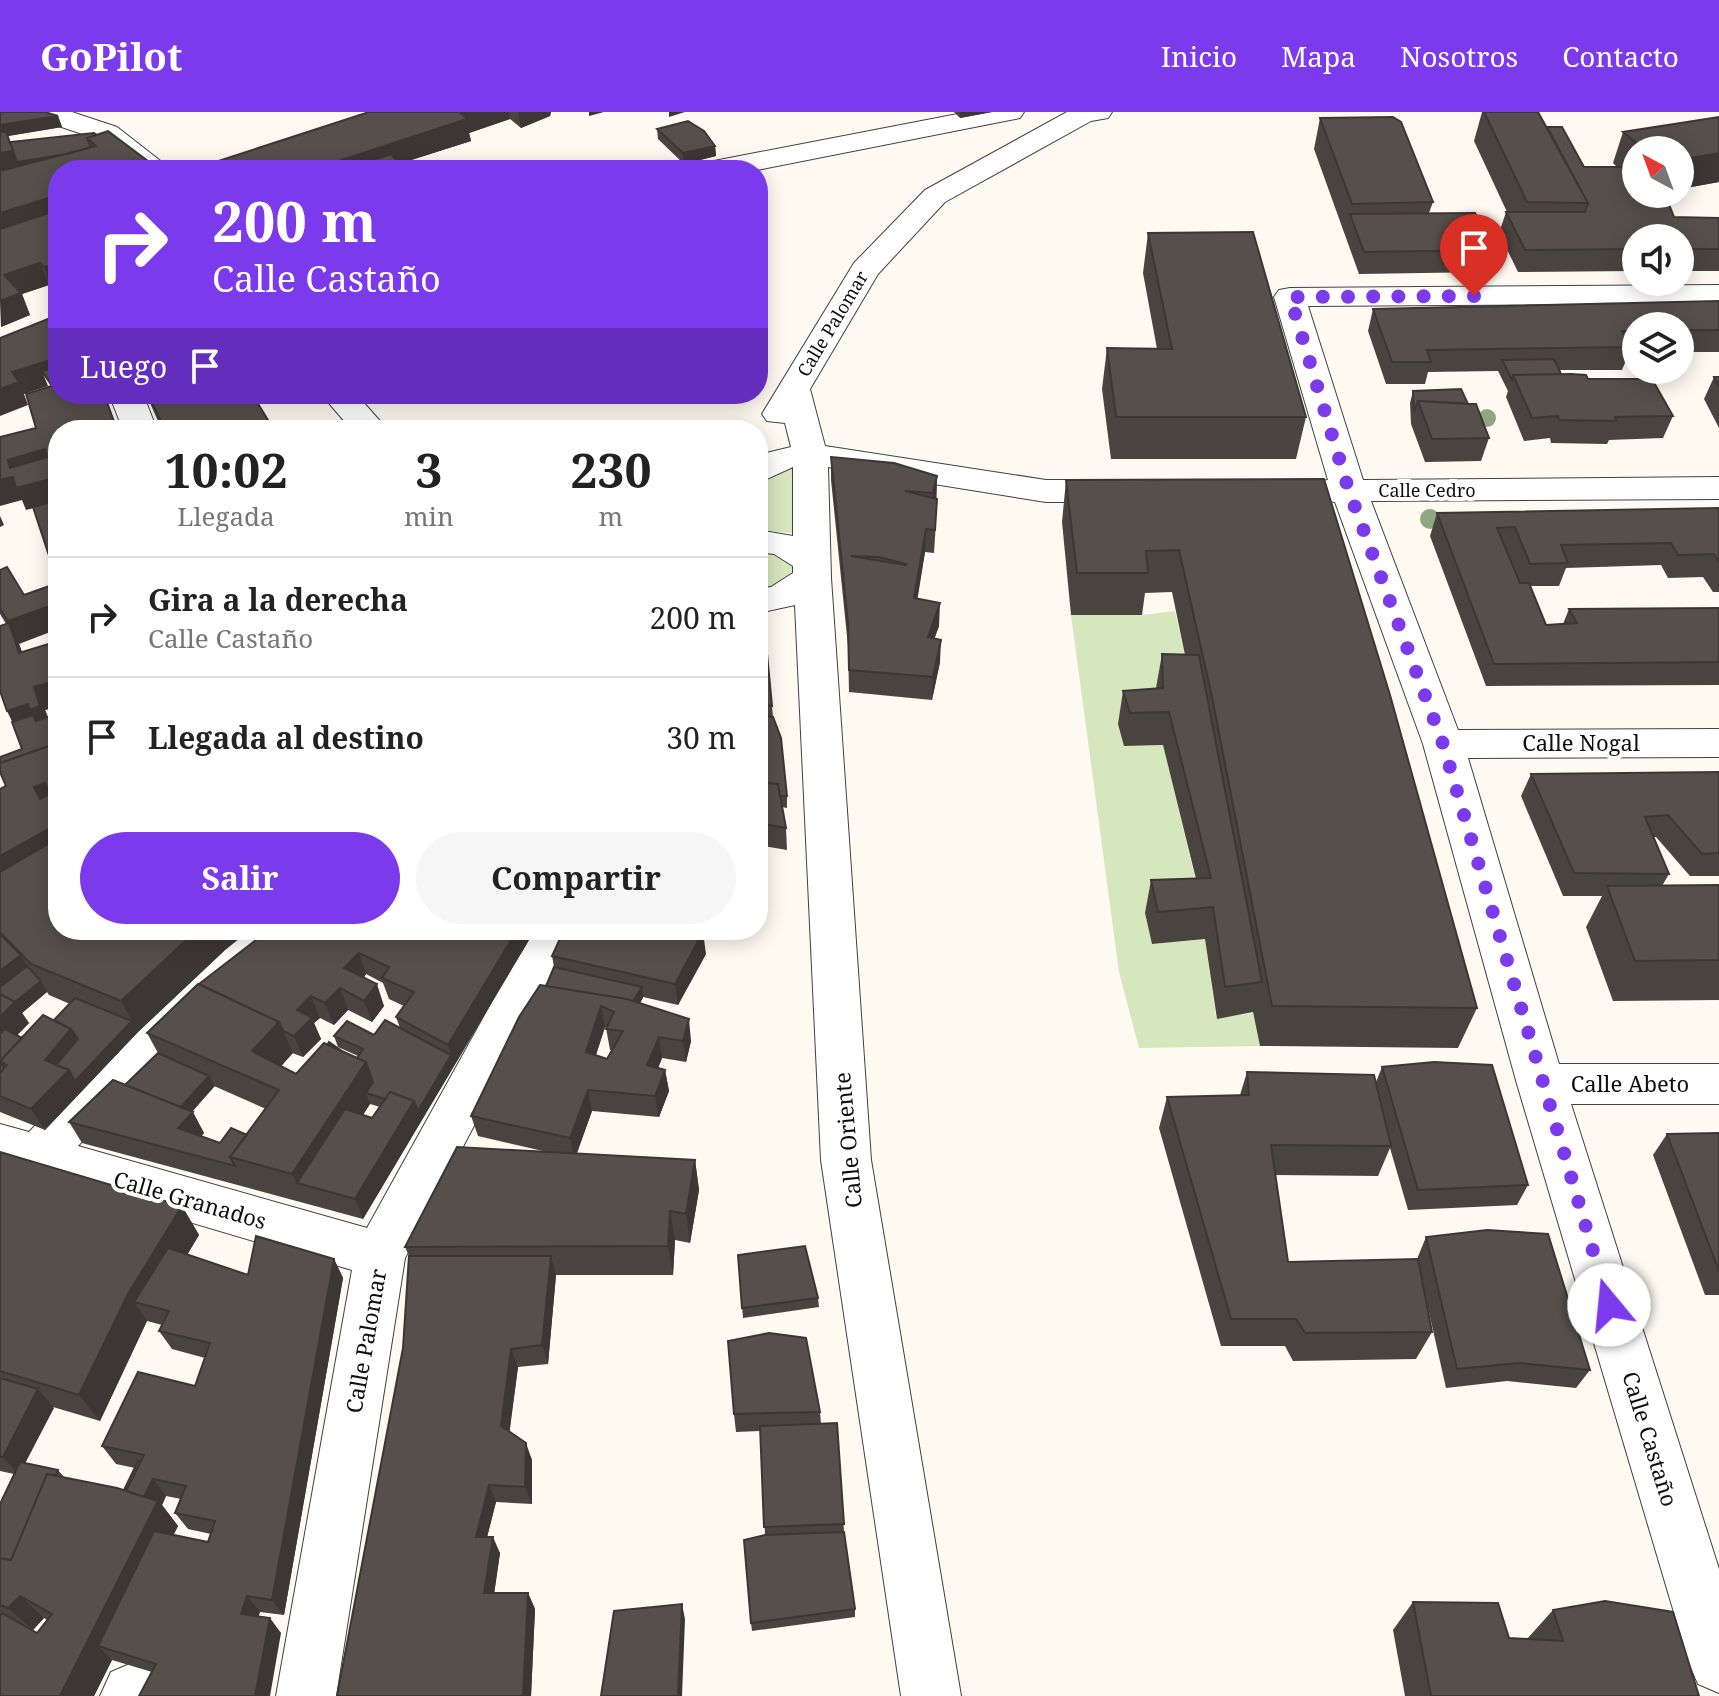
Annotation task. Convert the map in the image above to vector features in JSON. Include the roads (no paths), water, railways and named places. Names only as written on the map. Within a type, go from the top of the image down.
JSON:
[{"type":"street","points":[[45,112],[107,133],[144,160]]},
{"type":"street","points":[[765,160],[1010,112]]},
{"type":"street","points":[[1027,112],[1085,113]]},
{"type":"street","name":"Calle Palomar","points":[[768,441],[794,389],[865,269],[935,196],[1085,113]]},
{"type":"street","points":[[41,141],[107,133]]},
{"type":"street","name":"Calle Castaño","points":[[1719,294],[1290,297],[1349,491],[1443,744],[1541,1084],[1704,1571],[1719,1663]]},
{"type":"street","name":"Calle Oriente","points":[[794,389],[810,454],[811,570],[846,1160],[931,1696]]},
{"type":"street","points":[[347,404],[362,420]]},
{"type":"street","points":[[768,464],[774,460],[810,454],[1046,491],[1153,491]]},
{"type":"street","name":"Calle Cedro","points":[[1291,491],[1719,488]]},
{"type":"street","points":[[768,541],[796,549],[811,570],[781,597],[768,599]]},
{"type":"street","name":"Calle Nogal","points":[[1443,744],[1719,743]]},
{"type":"street","points":[[19,1150],[171,1013],[260,940]]},
{"type":"street","name":"Calle Palomar","points":[[306,1696],[380,1255],[549,940]]},
{"type":"street","name":"Calle Abeto","points":[[1541,1084],[1719,1084]]},
{"type":"street","name":"Calle Granados","points":[[19,1150],[380,1255]]}]
